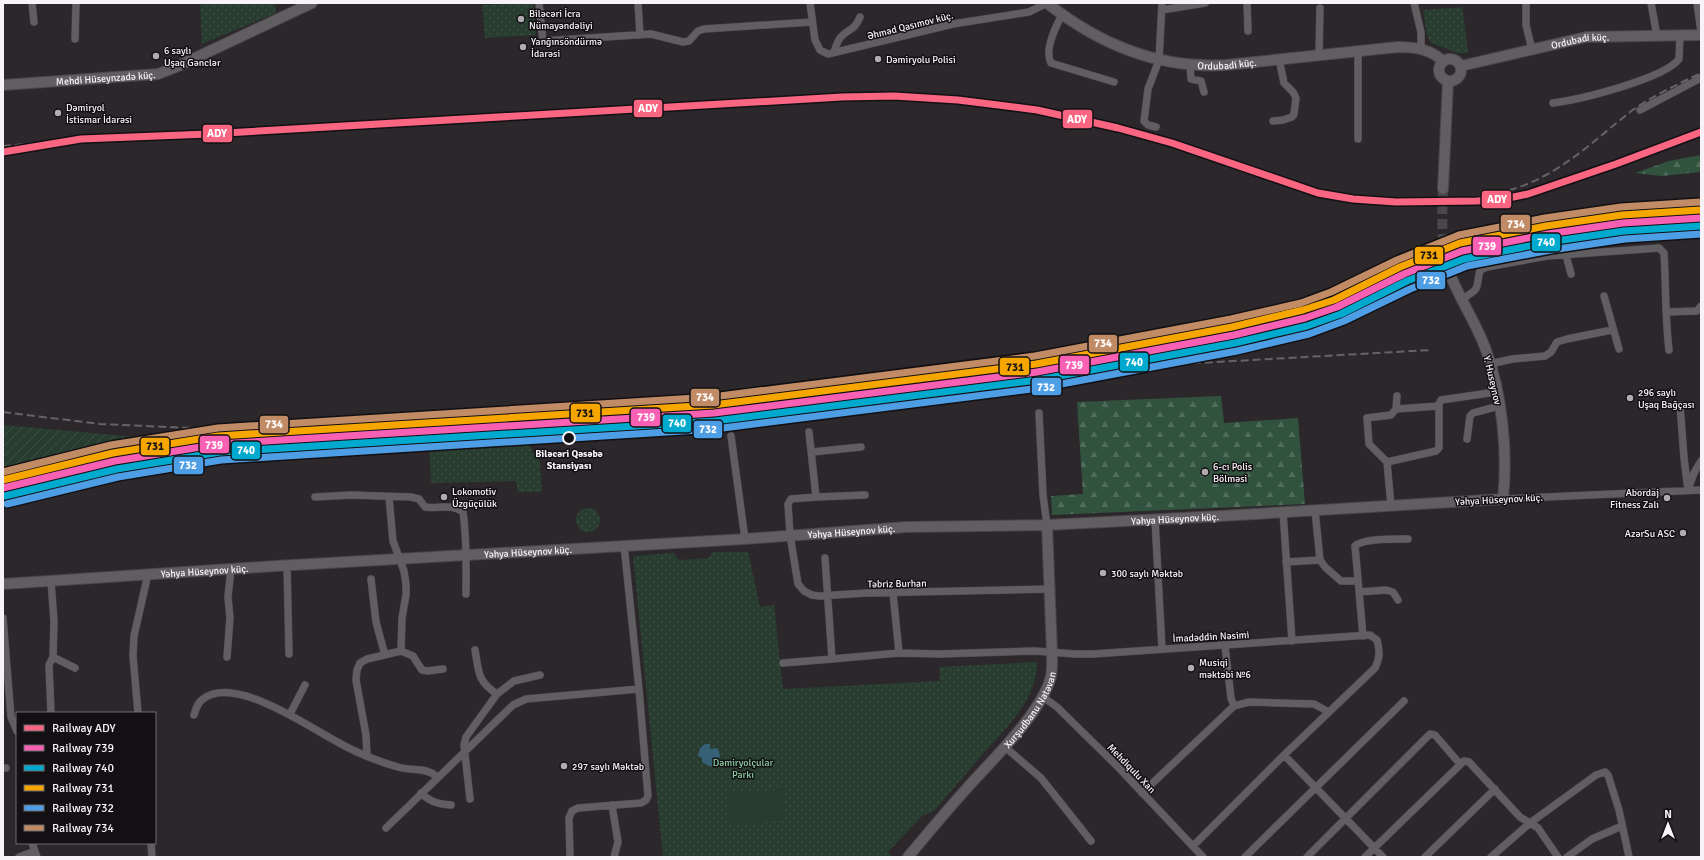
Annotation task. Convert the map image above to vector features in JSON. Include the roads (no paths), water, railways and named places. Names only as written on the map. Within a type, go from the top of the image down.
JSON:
[{"type":"main road","name":"Mehdi Hüseynzadə küç.","points":[[3,85],[158,74],[312,3]]},
{"type":"main road","name":"Ordubadi küç.","points":[[1047,3],[1074,23],[1139,54],[1160,60],[1190,65],[1226,65],[1398,47],[1421,49]]},
{"type":"main road","name":"Ordubadi küç.","points":[[1462,66],[1586,37],[1701,35]]},
{"type":"main road","points":[[1421,49],[1436,55],[1443,61]]},
{"type":"main road","points":[[1454,59],[1457,60],[1462,66],[1461,74],[1456,80],[1444,80],[1439,73],[1439,68],[1443,61],[1454,59]]},
{"type":"main road","points":[[1443,189],[1448,81]]},
{"type":"main road","name":"Y. Huseynov","points":[[1448,269],[1480,337],[1490,364],[1499,406],[1505,475],[1503,499]]},
{"type":"main road","name":"Yəhya Hüseynov küç.","points":[[3,584],[287,565],[745,539],[907,527],[1047,525],[1503,499]]},
{"type":"main road","name":"Xurşudbanu Natəvan","points":[[908,857],[954,802],[1005,747],[1033,712],[1043,697],[1049,683],[1052,669],[1052,653],[1051,589],[1047,525]]},
{"type":"street","points":[[32,3],[34,22]]},
{"type":"street","points":[[74,39],[76,3]]},
{"type":"street","points":[[540,3],[543,41],[657,35],[683,42],[689,40],[698,31],[704,29],[812,22],[810,3]]},
{"type":"street","points":[[638,3],[640,35]]},
{"type":"street","name":"Əhməd Qasımov küç.","points":[[812,22],[815,40],[823,53],[834,52],[953,24],[1029,12],[1047,3]]},
{"type":"street","points":[[1156,127],[1148,125],[1144,121],[1148,89],[1160,60],[1162,6],[1205,3]]},
{"type":"street","points":[[1247,3],[1248,30]]},
{"type":"street","points":[[1414,3],[1421,32],[1421,49]]},
{"type":"street","points":[[1526,3],[1526,25],[1532,50]]},
{"type":"street","points":[[1651,3],[1657,36]]},
{"type":"street","points":[[1697,3],[1701,32]]},
{"type":"street","points":[[1319,55],[1320,8]]},
{"type":"street","points":[[1062,15],[1052,33],[1050,56],[1051,63],[1114,82]]},
{"type":"street","points":[[834,52],[841,36],[856,26],[860,17]]},
{"type":"street","points":[[1553,103],[1582,97],[1662,72],[1679,59],[1680,36]]},
{"type":"street","points":[[1358,51],[1358,139]]},
{"type":"street","points":[[1273,121],[1292,117],[1295,106],[1295,96],[1284,83],[1280,59]]},
{"type":"street","points":[[1190,65],[1191,79],[1201,81],[1204,92]]},
{"type":"street","points":[[1640,110],[1701,78]]},
{"type":"street","points":[[1462,299],[1476,289],[1480,270],[1483,268],[1535,258],[1659,248],[1664,253],[1669,350]]},
{"type":"street","points":[[1566,255],[1571,274]]},
{"type":"street","points":[[1604,296],[1612,330],[1616,337],[1619,349]]},
{"type":"street","points":[[1666,312],[1697,311],[1701,306]]},
{"type":"street","points":[[1490,364],[1512,359],[1546,356],[1551,352],[1557,342],[1567,338],[1612,330]]},
{"type":"street","points":[[1387,462],[1436,451],[1439,448],[1439,406],[1441,400],[1445,398],[1496,392]]},
{"type":"street","points":[[1391,506],[1387,462],[1376,453],[1369,444],[1367,418],[1391,415],[1396,409],[1397,396]]},
{"type":"street","points":[[1680,405],[1688,490]]},
{"type":"street","points":[[1396,409],[1439,406]]},
{"type":"street","points":[[1467,439],[1470,416],[1473,413],[1499,406]]},
{"type":"street","points":[[1039,413],[1042,495],[1047,525]]},
{"type":"street","points":[[810,432],[816,497],[865,495]]},
{"type":"street","points":[[731,436],[745,539]]},
{"type":"street","points":[[812,452],[861,448]]},
{"type":"street","points":[[1688,490],[1700,464]]},
{"type":"street","name":"Yəhya Hüseynov küç.","points":[[1503,499],[1701,490]]},
{"type":"street","points":[[315,497],[351,495],[419,499],[425,506],[449,506],[459,509],[463,512],[464,518],[466,594]]},
{"type":"street","points":[[389,497],[393,541],[404,571],[406,584],[406,595],[402,618],[401,651]]},
{"type":"street","name":"Təbriz Burhan","points":[[816,497],[791,499],[789,501],[790,535],[798,584],[812,595],[828,596],[1051,589]]},
{"type":"street","points":[[1315,510],[1320,560],[1325,567],[1341,581],[1358,581]]},
{"type":"street","points":[[1283,512],[1292,641]]},
{"type":"street","points":[[1155,519],[1162,649]]},
{"type":"street","points":[[1192,846],[1375,668],[1380,659],[1380,649],[1377,640],[1366,636],[1359,592],[1355,546],[1358,543],[1408,539]]},
{"type":"street","points":[[570,857],[569,818],[572,811],[578,808],[640,803],[646,800],[648,796],[639,689],[624,545]]},
{"type":"street","points":[[825,558],[832,659]]},
{"type":"street","points":[[1286,562],[1320,560]]},
{"type":"street","points":[[287,565],[289,654]]},
{"type":"street","points":[[227,657],[230,618],[228,597],[231,569]]},
{"type":"street","points":[[138,712],[133,656],[134,636],[148,574]]},
{"type":"street","points":[[371,579],[376,622],[385,655]]},
{"type":"street","points":[[51,581],[54,621],[53,657],[49,665],[51,712]]},
{"type":"street","points":[[1359,592],[1386,590],[1393,592],[1398,600]]},
{"type":"street","points":[[892,593],[899,653]]},
{"type":"street","points":[[3,618],[11,717],[16,729]]},
{"type":"street","name":"İmadəddin Nəsimi","points":[[784,663],[899,653],[940,654],[1035,651],[1093,654],[1366,636]]},
{"type":"street","points":[[1225,646],[1231,698],[1234,706]]},
{"type":"street","points":[[475,650],[480,678],[486,687],[497,694]]},
{"type":"street","points":[[367,756],[366,735],[356,680],[357,670],[360,663],[367,659],[401,651],[413,656],[422,670],[428,671],[443,669]]},
{"type":"street","points":[[53,657],[75,668]]},
{"type":"street","points":[[470,799],[464,751],[466,737],[497,694],[514,681],[540,675]]},
{"type":"street","points":[[290,714],[305,685]]},
{"type":"street","points":[[386,828],[420,793],[519,701],[526,699],[639,689]]},
{"type":"street","points":[[194,715],[198,705],[203,699],[212,695],[240,694],[248,696],[290,714],[335,741],[367,756],[398,767],[416,771],[428,771],[438,777]]},
{"type":"street","name":"Mehdiqulu Xan","points":[[1043,697],[1058,707],[1142,792],[1202,857]]},
{"type":"street","points":[[1245,857],[1404,701]]},
{"type":"street","points":[[1142,792],[1234,706],[1248,702],[1314,704],[1329,712]]},
{"type":"street","points":[[1307,857],[1430,734],[1435,735],[1460,764]]},
{"type":"street","points":[[1005,747],[1041,778],[1091,840]]},
{"type":"street","points":[[1284,755],[1384,857]]},
{"type":"street","points":[[1365,857],[1464,761],[1469,762],[1520,817],[1538,828],[1558,857]]},
{"type":"street","points":[[1491,857],[1530,823],[1596,775],[1604,772],[1608,775],[1629,857]]},
{"type":"street","points":[[1425,857],[1495,789]]},
{"type":"street","points":[[420,793],[437,804],[450,805]]},
{"type":"street","points":[[612,806],[618,842],[614,857]]},
{"type":"street","points":[[1567,857],[1592,839],[1622,826]]},
{"type":"street","points":[[19,857],[36,854],[32,844]]},
{"type":"street","points":[[151,844],[152,857]]},
{"type":"water","points":[[705,744],[710,744],[710,749],[717,748],[719,751],[720,758],[718,761],[714,761],[714,767],[702,762],[702,757],[698,757],[700,748]]},
{"type":"tunnel","points":[[1443,189],[1443,239],[1448,269]]},
{"type":"railway","points":[[1438,202],[1492,194],[1532,182],[1568,161],[1634,109],[1658,94],[1701,73]]},
{"type":"railway","points":[[3,146],[81,139]]},
{"type":"railway","points":[[1612,235],[1701,231]]},
{"type":"railway","points":[[1037,372],[1431,350]]},
{"type":"railway","points":[[3,481],[196,436],[258,427],[922,387]]},
{"type":"railway","points":[[3,412],[100,424],[214,429]]},
{"type":"rail line","name":"ADY","points":[[3,152],[81,139],[208,134],[842,97],[894,96],[958,100],[1037,110],[1118,128],[1172,143],[1318,193],[1353,199],[1396,202],[1477,201],[1504,199],[1528,194],[1616,164],[1701,132]]},
{"type":"rail line","name":"734","points":[[3,472],[111,445],[218,428],[712,397],[1035,356],[1231,319],[1301,303],[1331,292],[1397,260],[1459,235],[1545,218],[1621,207],[1700,202]]},
{"type":"rail line","name":"731","points":[[3,480],[113,453],[218,436],[713,405],[1036,364],[1232,327],[1303,310],[1334,300],[1400,267],[1460,243],[1546,226],[1622,215],[1700,210]]},
{"type":"rail line","name":"739","points":[[3,488],[115,461],[219,444],[714,413],[1037,372],[1234,335],[1305,318],[1337,307],[1404,274],[1462,251],[1548,234],[1623,223],[1701,218]]},
{"type":"rail line","name":"740","points":[[5,496],[117,469],[220,452],[715,421],[1038,380],[1235,343],[1307,326],[1341,314],[1407,281],[1464,259],[1549,242],[1624,231],[1701,226]]},
{"type":"rail line","name":"732","points":[[7,504],[118,477],[221,460],[715,429],[1040,388],[1237,351],[1309,334],[1344,321],[1410,289],[1467,266],[1551,250],[1625,239],[1701,234]]},
{"type":"place","name":"Biləcəri İcra Nümayəndəliyi","points":[[521,19]]},
{"type":"place","name":"Yanğınsöndürmə İdarəsi","points":[[523,47]]},
{"type":"place","name":"6 saylı Uşaq Gənclər","points":[[156,56]]},
{"type":"place","name":"Dəmiryolu Polisi","points":[[878,59]]},
{"type":"place","name":"Dəmiryol İstismar İdarəsi","points":[[58,113]]},
{"type":"place","name":"296 saylı Uşaq Bağçası","points":[[1630,398]]},
{"type":"place","name":"Biləcəri Qəsəbə Stansiyası","points":[[569,438]]},
{"type":"place","name":"6-cı Polis Bölməsi","points":[[1205,472]]},
{"type":"place","name":"Lokomotiv Üzgüçülük","points":[[444,497]]},
{"type":"place","name":"Abordaj Fitness Zalı","points":[[1667,498]]},
{"type":"place","name":"AzərSu ASC","points":[[1683,533]]},
{"type":"place","name":"300 saylı Məktəb","points":[[1103,573]]},
{"type":"place","name":"Musiqi məktəbi №6","points":[[1191,668]]},
{"type":"place","name":"297 saylı Məktəb","points":[[564,766]]},
{"type":"park label","name":"Dəmiryolçular Parkı","points":[[743,768]]}]
